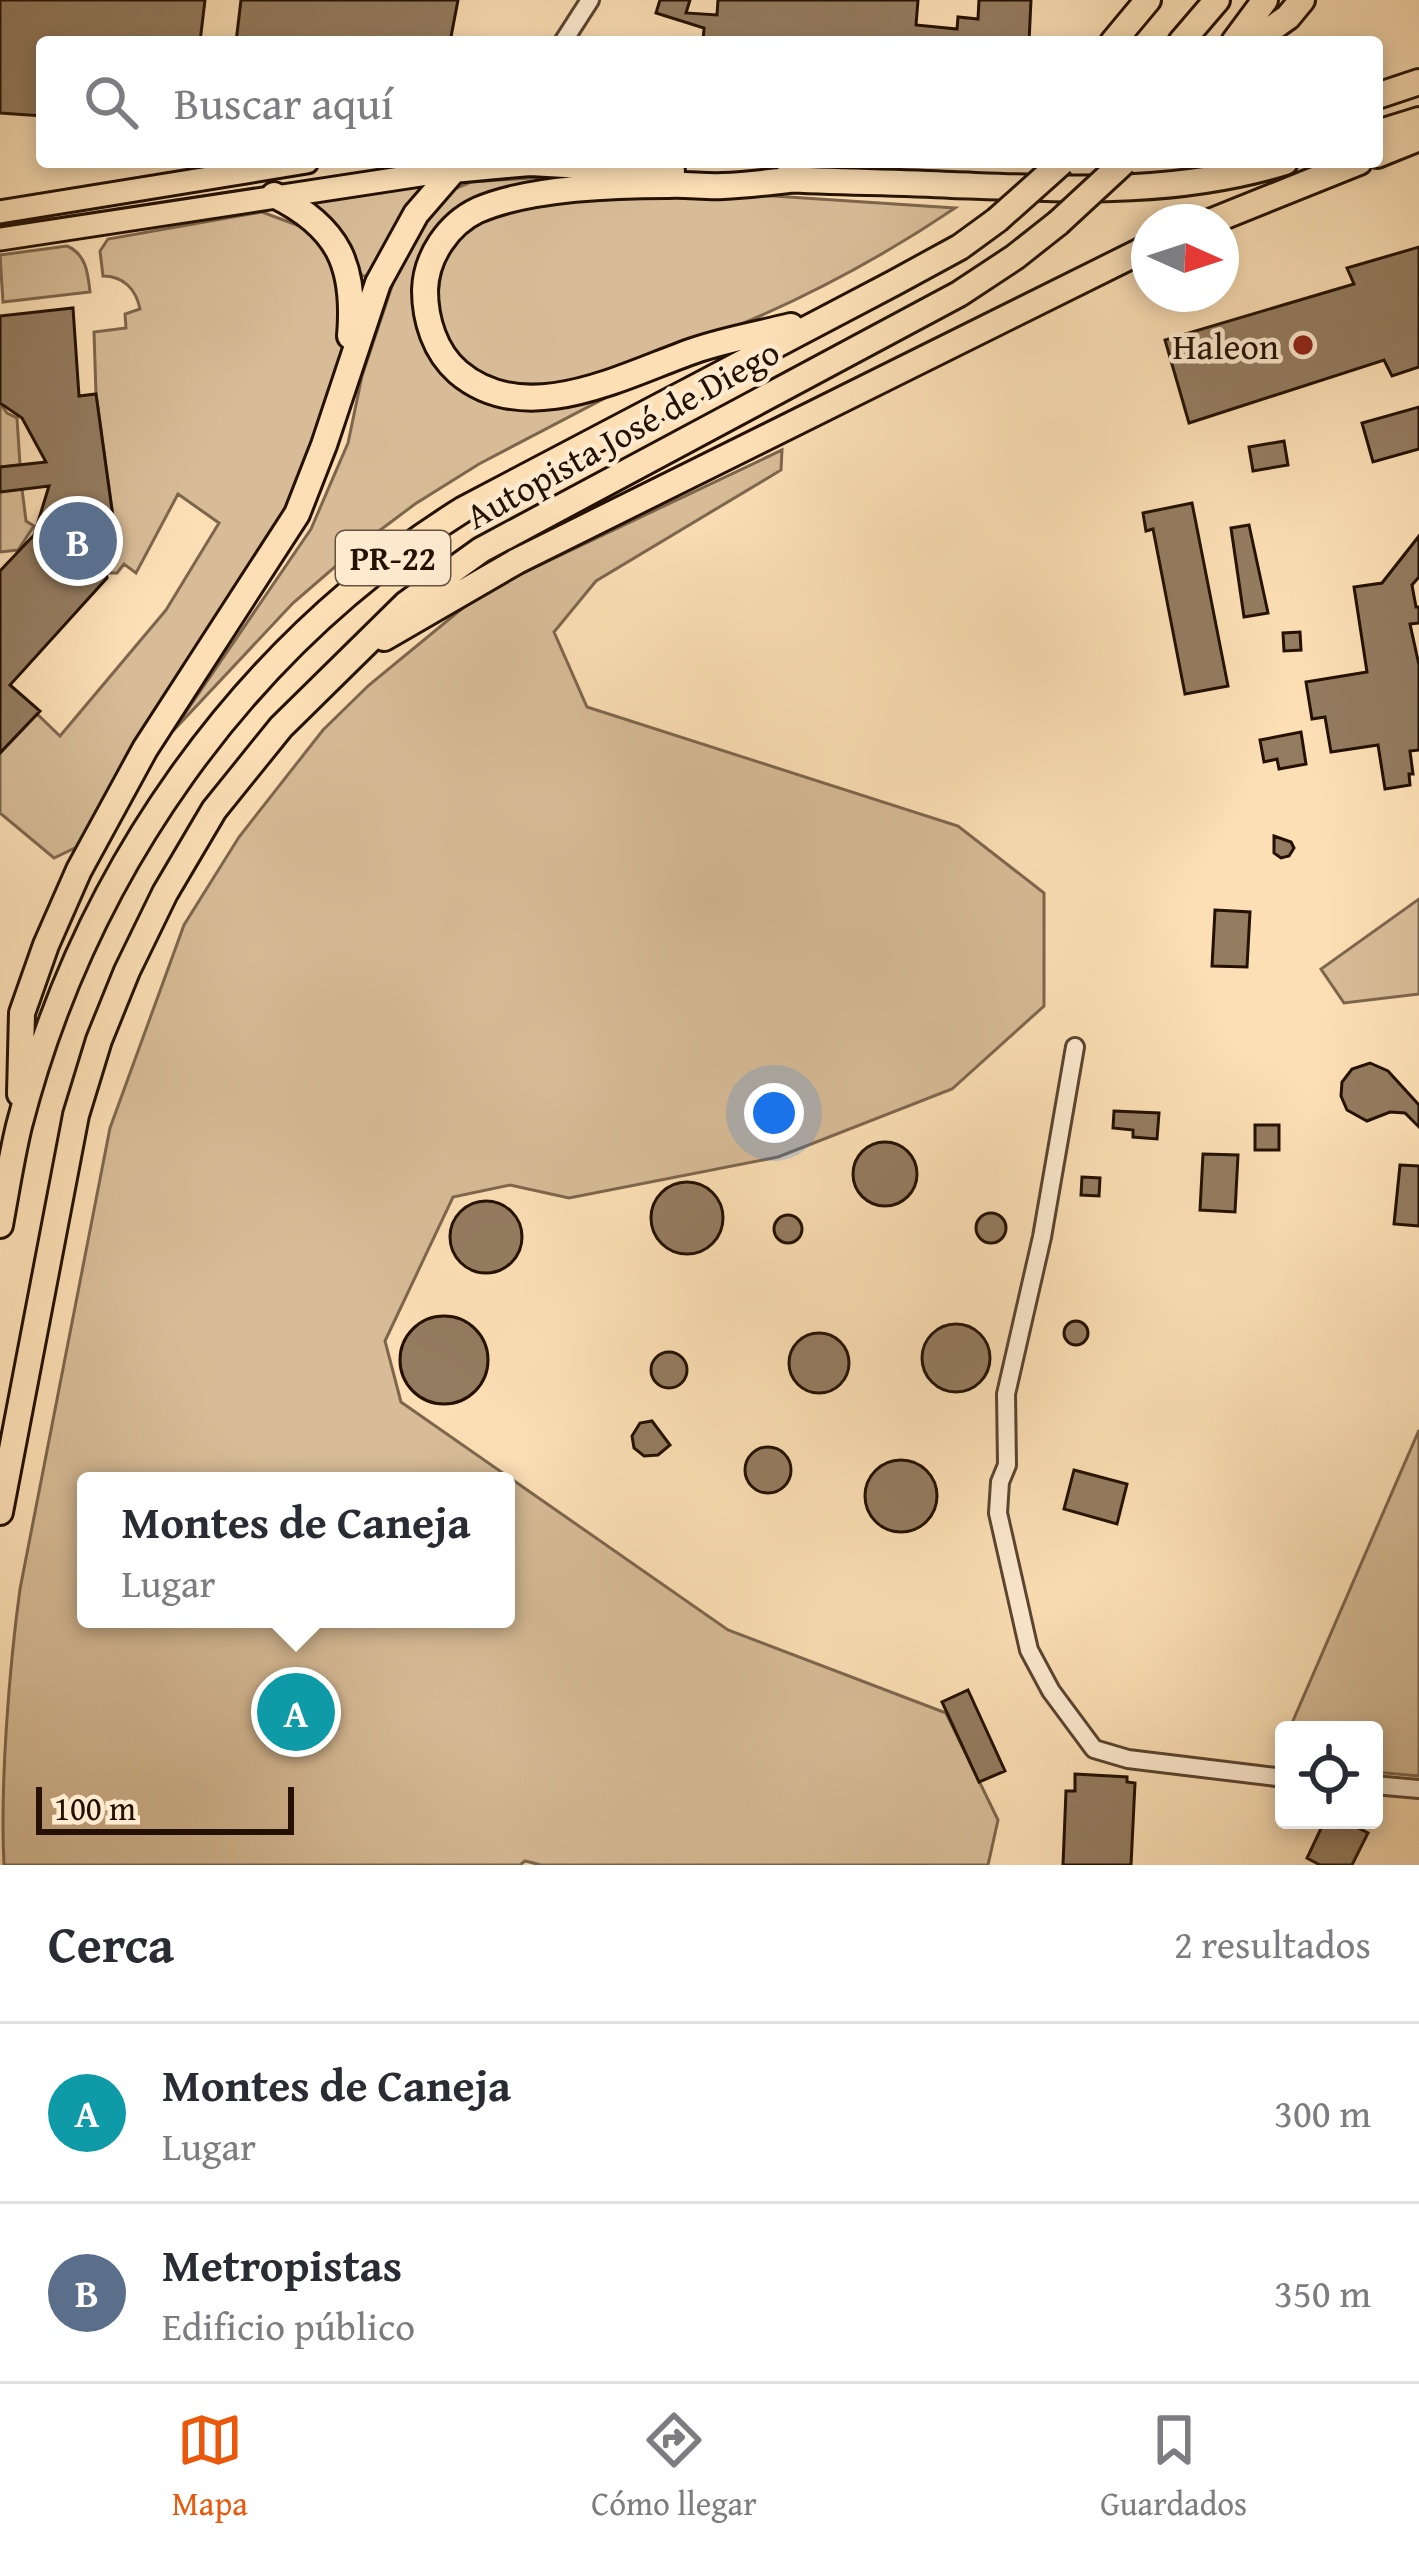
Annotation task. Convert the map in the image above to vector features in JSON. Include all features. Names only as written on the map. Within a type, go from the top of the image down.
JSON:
[{"type":"highway","points":[[1119,36],[1148,0]]},
{"type":"highway","points":[[1186,36],[1217,0]]},
{"type":"highway","points":[[1238,36],[1265,0]]},
{"type":"highway","points":[[1261,36],[1302,0]]},
{"type":"highway","points":[[1383,131],[1419,119]]},
{"type":"highway","points":[[1383,153],[1419,138]]},
{"type":"highway","points":[[19,1126],[22,1013],[79,870],[133,768],[297,514],[379,283],[397,244],[455,168]]},
{"type":"highway","points":[[613,168],[1104,189],[1215,180],[1262,168]]},
{"type":"highway","name":"Autopista José de Diego","points":[[0,1226],[19,1126],[79,951],[114,879],[155,810],[215,729],[290,647],[401,551],[464,509],[960,247],[1055,168]]},
{"type":"highway","name":"Autopista José de Diego","points":[[0,1513],[76,1114],[127,971],[165,893],[214,810],[281,727],[406,604],[481,550],[959,293],[1015,257],[1118,168]]},
{"type":"highway","points":[[1239,210],[1344,168]]},
{"type":"highway","points":[[796,179],[719,187],[608,188],[498,202],[467,215],[436,249],[425,282],[427,318],[445,359],[470,381],[508,394],[540,397],[578,392],[699,349],[823,319]]},
{"type":"highway","points":[[274,195],[310,217],[342,254],[353,302],[347,375]]},
{"type":"highway","points":[[361,650],[517,561],[1131,256]]},
{"type":"main road","points":[[0,212],[270,168]]},
{"type":"main road","points":[[0,239],[444,168]]},
{"type":"street","points":[[567,36],[590,0]]},
{"type":"street","points":[[1075,1047],[1045,1224],[1006,1394],[1007,1466],[1000,1482],[998,1513],[1029,1651],[1051,1691],[1094,1748],[1128,1759],[1275,1777]]},
{"type":"street","points":[[1383,1786],[1419,1789]]},
{"type":"shaded area","points":[[573,175],[573,184],[523,188],[423,261],[458,382],[603,394],[605,398],[479,464],[359,546],[293,603],[173,731],[311,529],[348,443],[362,376],[396,274],[426,221],[454,189],[471,182]]},
{"type":"shaded area","points":[[425,184],[367,276],[362,276],[339,230],[302,200]]},
{"type":"shaded area","points":[[681,190],[955,208],[809,293],[733,328],[602,377],[560,386],[511,385],[487,378],[458,356],[442,324],[439,287],[449,253],[477,224],[496,210]]},
{"type":"shaded area","points":[[262,212],[313,231],[333,253],[345,340],[313,452],[284,512],[142,734],[83,844],[54,858],[0,813],[0,753],[37,714],[60,736],[166,610],[219,523],[178,494],[136,573],[124,564],[117,573],[107,573],[102,540],[116,538],[96,394],[94,332],[126,328],[125,314],[140,309],[127,285],[103,276],[100,251],[108,239]]},
{"type":"shaded area","points":[[67,246],[82,259],[90,292],[3,302],[0,255]]},
{"type":"shaded area","points":[[0,403],[17,418],[20,465],[0,467]]},
{"type":"shaded area","points":[[782,450],[781,470],[596,581],[554,632],[587,707],[958,826],[1044,893],[1044,1006],[952,1089],[778,1157],[569,1198],[510,1185],[453,1197],[385,1341],[401,1402],[501,1472],[77,1472],[77,1628],[515,1628],[515,1481],[728,1630],[946,1713],[998,1820],[988,1865],[541,1865],[525,1861],[520,1865],[4,1865],[6,1727],[20,1589],[110,1128],[184,925],[239,837],[323,730],[369,685],[481,593]]},
{"type":"shaded area","points":[[22,489],[26,521],[34,526],[18,550],[0,552],[0,492]]},
{"type":"shaded area","points":[[1419,899],[1419,994],[1344,1003],[1321,969]]},
{"type":"shaded area","points":[[1419,1430],[1419,1776],[1383,1773],[1383,1721],[1293,1721]]},
{"type":"building","points":[[0,0],[205,0],[201,36],[36,36],[36,116],[0,113]]},
{"type":"building","points":[[241,0],[458,0],[451,36],[237,36]]},
{"type":"building","points":[[660,0],[690,0],[686,13],[717,15],[718,0],[918,0],[916,25],[957,29],[958,17],[978,19],[979,0],[1031,0],[1029,36],[703,36],[704,28],[656,13]]},
{"type":"building","points":[[1419,247],[1419,367],[1392,376],[1384,360],[1189,423],[1165,340],[1354,284],[1347,268]]},
{"type":"building","points":[[73,308],[79,396],[96,394],[116,539],[102,540],[107,578],[10,685],[40,711],[0,753],[0,571],[34,535],[49,486],[0,492],[0,467],[46,462],[22,418],[0,403],[0,316]]},
{"type":"building","points":[[1419,407],[1419,449],[1373,462],[1362,423]]},
{"type":"building","points":[[1284,441],[1288,465],[1253,471],[1249,447]]},
{"type":"building","points":[[1192,503],[1228,686],[1185,694],[1153,529],[1146,531],[1143,513]]},
{"type":"building","points":[[1249,525],[1268,613],[1244,617],[1231,528]]},
{"type":"building","points":[[1419,536],[1419,577],[1412,585],[1419,623],[1410,624],[1419,665],[1419,750],[1410,751],[1410,785],[1385,789],[1378,745],[1331,752],[1325,717],[1312,719],[1306,682],[1367,672],[1354,587],[1382,583]]},
{"type":"building","points":[[1300,632],[1301,650],[1284,651],[1283,633]]},
{"type":"building","points":[[1301,732],[1306,764],[1279,769],[1277,759],[1264,762],[1260,740]]},
{"type":"building","points":[[1274,836],[1291,842],[1294,848],[1289,856],[1274,853]]},
{"type":"building","points":[[1215,910],[1250,912],[1247,967],[1212,966]]},
{"type":"building","points":[[1370,1063],[1388,1071],[1419,1105],[1419,1127],[1405,1113],[1390,1112],[1367,1121],[1347,1110],[1342,1082],[1352,1069]]},
{"type":"building","points":[[1114,1111],[1159,1113],[1157,1139],[1133,1137],[1133,1130],[1113,1128]]},
{"type":"building","points":[[1255,1125],[1279,1125],[1279,1150],[1255,1150]]},
{"type":"building","points":[[885,1142],[908,1151],[917,1174],[908,1197],[885,1206],[862,1197],[853,1174],[862,1151]]},
{"type":"building","points":[[1203,1154],[1238,1155],[1235,1212],[1200,1210]]},
{"type":"building","points":[[1400,1165],[1419,1166],[1419,1226],[1394,1224]]},
{"type":"building","points":[[1082,1177],[1100,1178],[1099,1196],[1081,1195]]},
{"type":"building","points":[[687,1182],[712,1193],[723,1218],[712,1243],[687,1254],[662,1243],[651,1218],[662,1193]]},
{"type":"building","points":[[486,1201],[511,1212],[522,1237],[511,1262],[486,1273],[461,1262],[450,1237],[461,1212]]},
{"type":"building","points":[[991,1213],[1002,1217],[1006,1228],[1002,1239],[991,1243],[980,1239],[976,1228],[980,1217]]},
{"type":"building","points":[[788,1215],[798,1219],[802,1229],[798,1239],[788,1243],[778,1239],[774,1229],[778,1219]]},
{"type":"building","points":[[444,1316],[461,1319],[475,1329],[485,1343],[485,1377],[475,1391],[461,1401],[444,1404],[427,1401],[413,1391],[403,1377],[400,1360],[403,1343],[413,1329],[427,1319]]},
{"type":"building","points":[[1076,1321],[1088,1333],[1076,1345],[1064,1333]]},
{"type":"building","points":[[956,1324],[980,1334],[990,1358],[980,1382],[956,1392],[932,1382],[922,1358],[932,1334]]},
{"type":"building","points":[[819,1333],[840,1342],[849,1363],[840,1384],[819,1393],[798,1384],[789,1363],[798,1342]]},
{"type":"building","points":[[669,1352],[682,1357],[687,1370],[682,1383],[669,1388],[656,1383],[651,1370],[656,1357]]},
{"type":"building","points":[[652,1421],[670,1445],[658,1455],[644,1456],[634,1448],[632,1436],[640,1423]]},
{"type":"building","points":[[768,1447],[784,1454],[791,1470],[784,1486],[768,1493],[752,1486],[745,1470],[752,1454]]},
{"type":"building","points":[[901,1460],[926,1471],[937,1496],[926,1521],[901,1532],[876,1521],[865,1496],[876,1471]]},
{"type":"building","points":[[1074,1470],[1127,1484],[1117,1524],[1064,1509]]},
{"type":"building","points":[[968,1690],[1005,1771],[979,1782],[942,1702]]},
{"type":"building","points":[[1075,1774],[1127,1777],[1127,1782],[1135,1783],[1131,1865],[1063,1865],[1066,1791],[1075,1791]]},
{"type":"building","points":[[1321,1829],[1368,1833],[1352,1865],[1320,1865],[1307,1858]]},
{"type":"place","name":"Haleon","points":[[1303,345]]},
{"type":"place","name":"Metropistas","points":[[78,541]]},
{"type":"place","name":"Montes de Caneja","points":[[296,1712]]}]
